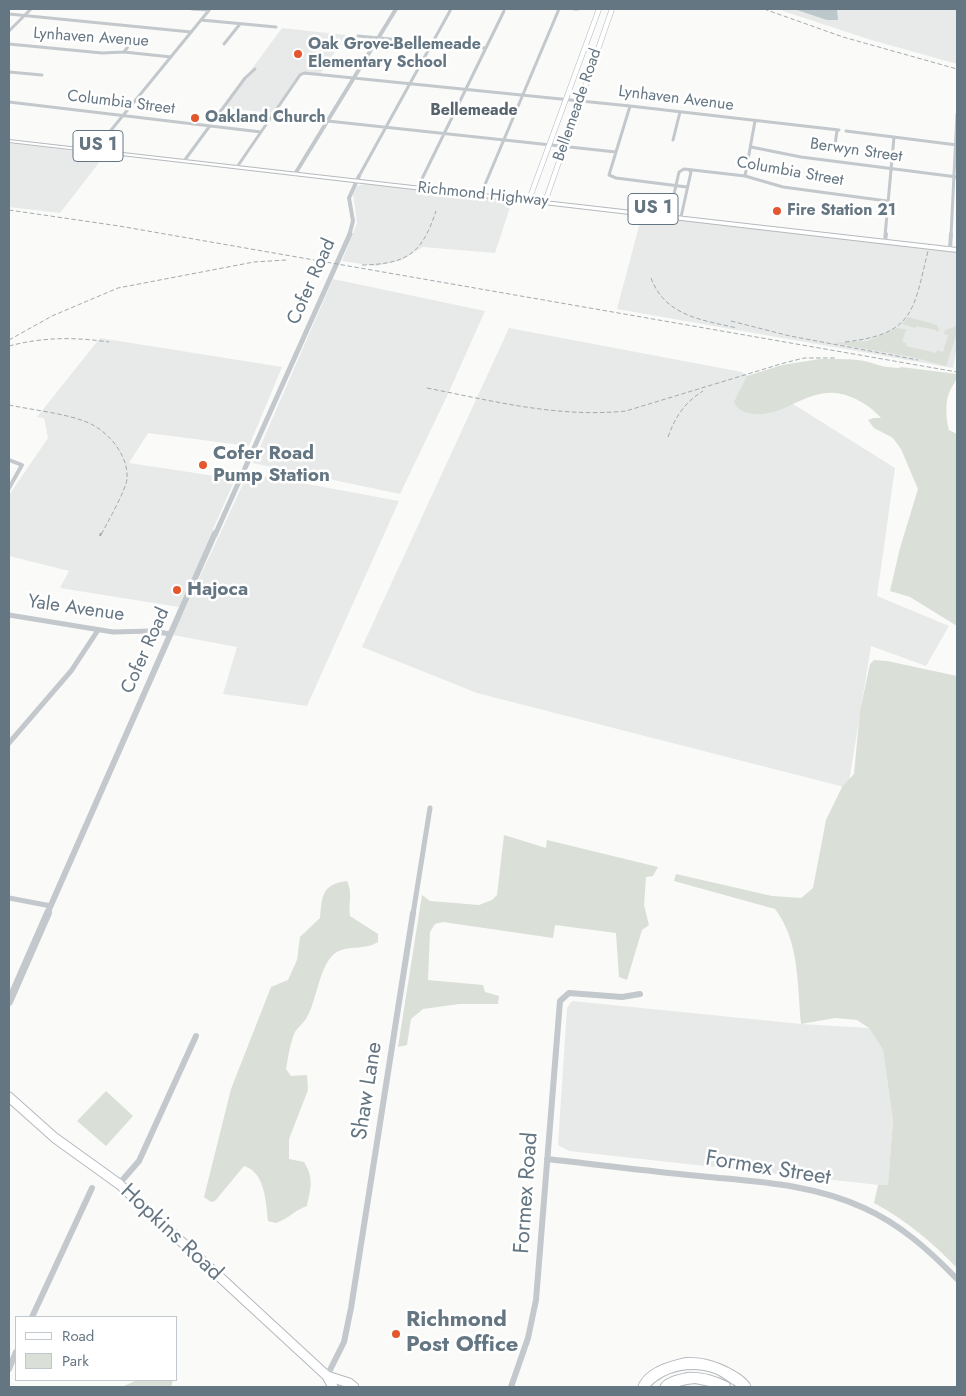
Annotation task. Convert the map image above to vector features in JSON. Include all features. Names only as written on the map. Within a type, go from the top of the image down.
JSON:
[{"type":"main road","name":"Bellemeade Road","points":[[530,197],[598,9]]},
{"type":"main road","name":"Bellemeade Road","points":[[546,199],[612,9]]},
{"type":"main road","name":"Richmond Highway","points":[[9,136],[96,149]]},
{"type":"main road","name":"Richmond Highway","points":[[9,141],[530,197],[885,239],[950,246],[957,245]]},
{"type":"main road","name":"Richmond Highway","points":[[950,246],[957,250]]},
{"type":"main road","name":"Hopkins Road","points":[[9,1096],[55,1138],[119,1184],[327,1376],[333,1387]]},
{"type":"main road","points":[[643,1387],[658,1373],[687,1362],[709,1365],[724,1371],[746,1387]]},
{"type":"main road","name":"Hopkins Road","points":[[327,1376],[349,1383],[354,1387]]},
{"type":"main road","points":[[665,1387],[686,1378],[706,1380],[725,1387]]},
{"type":"street","points":[[9,31],[32,9]]},
{"type":"street","points":[[192,9],[209,10]]},
{"type":"street","points":[[297,171],[396,9]]},
{"type":"street","points":[[357,178],[451,9]]},
{"type":"street","points":[[482,192],[559,9]]},
{"type":"street","points":[[96,149],[209,10]]},
{"type":"street","points":[[419,185],[504,11]]},
{"type":"street","points":[[9,14],[191,32]]},
{"type":"street","points":[[201,20],[276,28]]},
{"type":"street","points":[[224,44],[240,24]]},
{"type":"street","points":[[358,36],[486,48]]},
{"type":"street","name":"Lynhaven Avenue","points":[[9,44],[102,53],[124,52],[171,57]]},
{"type":"street","points":[[124,52],[130,44]]},
{"type":"street","points":[[186,159],[245,78],[255,69]]},
{"type":"street","points":[[9,72],[42,75]]},
{"type":"street","name":"Lynhaven Avenue","points":[[272,115],[302,73],[566,99],[838,130],[835,145]]},
{"type":"street","name":"Columbia Street","points":[[9,102],[261,132]]},
{"type":"street","points":[[630,106],[609,174],[610,177],[687,186]]},
{"type":"street","points":[[673,140],[680,112]]},
{"type":"street","points":[[950,246],[957,145],[957,114]]},
{"type":"street","points":[[239,165],[272,115],[616,152]]},
{"type":"street","points":[[745,176],[755,121]]},
{"type":"street","points":[[846,131],[957,145]]},
{"type":"street","points":[[885,239],[894,137]]},
{"type":"street","name":"Berwyn Street","points":[[751,147],[801,157],[955,177]]},
{"type":"street","points":[[670,214],[680,171],[689,170],[681,215]]},
{"type":"street","name":"Columbia Street","points":[[689,170],[745,176],[783,187],[888,200]]},
{"type":"street","name":"Cofer Road","points":[[9,1002],[170,634],[349,237],[353,221],[349,198],[357,178]]},
{"type":"street","points":[[9,460],[22,465],[9,488]]},
{"type":"street","name":"Yale Avenue","points":[[9,615],[113,632],[152,631],[170,634]]},
{"type":"street","points":[[9,620],[25,618]]},
{"type":"street","points":[[9,743],[70,671],[98,630]]},
{"type":"street","name":"Shaw Lane","points":[[327,1376],[344,1342],[351,1308],[430,808]]},
{"type":"street","points":[[9,898],[51,906]]},
{"type":"street","name":"Formex Road","points":[[511,1387],[528,1338],[536,1300],[558,1018],[562,998],[566,994],[574,993],[622,998],[640,994]]},
{"type":"street","points":[[119,1184],[126,1178],[142,1155],[196,1036]]},
{"type":"street","name":"Formex Street","points":[[547,1160],[780,1185],[833,1196],[865,1208],[894,1225],[932,1253],[957,1279]]},
{"type":"street","points":[[32,1316],[92,1188]]},
{"type":"street","points":[[9,1369],[15,1354]]},
{"type":"shaded area","points":[[777,9],[957,9],[957,64],[868,39]]},
{"type":"shaded area","points":[[794,9],[837,9],[838,20],[827,20]]},
{"type":"shaded area","name":"Oak Grove-Bellemeade Elementary School","points":[[282,28],[346,35],[320,74],[302,73],[273,113],[223,108]]},
{"type":"shaded area","points":[[9,143],[105,155],[60,213],[9,207]]},
{"type":"shaded area","points":[[364,184],[512,201],[495,253],[423,247],[402,260],[376,266],[342,261],[357,223],[353,194],[357,186]]},
{"type":"shaded area","points":[[642,215],[957,252],[957,347],[953,368],[617,309]]},
{"type":"shaded area","points":[[333,279],[485,311],[400,494],[253,463]]},
{"type":"shaded area","points":[[509,328],[742,372],[895,468],[877,596],[949,626],[926,666],[871,646],[848,788],[477,693],[362,647]]},
{"type":"shaded area","points":[[100,338],[282,367],[249,446],[148,433],[129,463],[235,479],[179,607],[60,588],[69,571],[9,556],[9,495],[48,438],[44,418],[37,417]]},
{"type":"shaded area","points":[[248,473],[399,501],[307,706],[223,694],[237,647],[173,635]]},
{"type":"shaded area","points":[[572,1001],[801,1024],[869,1028],[883,1050],[893,1121],[888,1186],[569,1151],[558,1145],[567,1008]]},
{"type":"green space","points":[[908,317],[937,325],[939,330],[937,332],[935,330],[916,326],[915,328],[902,324]]},
{"type":"green space","points":[[957,326],[957,333],[946,366],[912,357],[833,343],[868,341],[897,328],[910,330],[906,330],[902,342],[906,343],[906,346],[936,353],[937,350],[943,352],[948,335],[944,334],[945,330]]},
{"type":"green space","points":[[820,359],[861,360],[885,367],[901,367],[957,374],[950,390],[946,412],[949,430],[957,434],[957,626],[910,597],[890,591],[900,548],[918,489],[901,449],[893,438],[874,428],[868,420],[881,418],[876,413],[864,403],[849,396],[834,393],[806,398],[766,414],[745,412],[735,404],[734,402],[747,376],[782,365]]},
{"type":"green space","points":[[874,660],[957,676],[957,1268],[918,1232],[874,1203],[878,1185],[888,1185],[893,1121],[883,1050],[869,1028],[857,1020],[835,1018],[801,1024],[798,979],[793,949],[789,935],[775,909],[674,881],[676,874],[772,896],[801,898],[813,888],[826,820],[842,787],[854,774],[860,711],[870,664]]},
{"type":"green space","points":[[504,835],[546,848],[547,840],[658,867],[653,876],[646,877],[644,905],[649,925],[642,930],[627,980],[619,977],[616,933],[555,925],[553,938],[443,922],[435,924],[430,932],[428,980],[483,985],[485,992],[499,996],[498,1004],[459,1004],[423,1009],[411,1019],[407,1045],[398,1047],[422,895],[430,901],[479,905],[492,900],[497,895]]},
{"type":"green space","points":[[347,881],[350,889],[350,916],[378,934],[378,942],[373,945],[344,949],[334,954],[325,967],[307,1017],[293,1036],[286,1069],[291,1076],[307,1075],[308,1090],[289,1139],[289,1159],[304,1162],[309,1173],[310,1188],[307,1206],[276,1223],[268,1221],[265,1197],[260,1181],[251,1169],[244,1166],[215,1201],[211,1202],[204,1197],[231,1089],[271,987],[288,980],[297,960],[300,937],[320,918],[325,892],[333,885]]},
{"type":"green space","points":[[106,1091],[133,1116],[106,1146],[77,1121]]},
{"type":"green space","points":[[135,1381],[173,1381],[171,1387],[122,1387]]},
{"type":"railway","points":[[764,9],[843,37],[957,69]]},
{"type":"railway","points":[[9,210],[119,226],[957,372]]},
{"type":"railway","points":[[362,265],[391,262],[411,254],[425,237],[436,211]]},
{"type":"railway","points":[[845,342],[885,333],[898,326],[907,316],[913,304],[928,251]]},
{"type":"railway","points":[[9,340],[52,316],[118,288],[254,262],[286,260]]},
{"type":"railway","points":[[651,278],[657,291],[665,301],[675,308],[698,319],[737,328]]},
{"type":"railway","points":[[731,321],[790,336],[918,360]]},
{"type":"railway","points":[[9,346],[59,339],[109,342]]},
{"type":"railway","points":[[427,388],[526,407],[601,413],[626,411],[804,358],[835,358]]},
{"type":"railway","points":[[668,437],[681,411],[703,391]]},
{"type":"railway","points":[[9,405],[84,421],[101,430],[115,444],[124,461],[127,479],[120,498],[101,535]]},
{"type":"place","name":"Oak Grove-Bellemeade Elementary School","points":[[298,54]]},
{"type":"place","name":"Oakland Church","points":[[195,118]]},
{"type":"place","name":"Fire Station 21","points":[[777,211]]},
{"type":"place","name":"Cofer Road Pump Station","points":[[203,465]]},
{"type":"place","name":"Hajoca","points":[[177,590]]},
{"type":"place","name":"Richmond Post Office","points":[[396,1334]]},
{"type":"district","name":"Bellemeade","points":[[474,111]]}]
